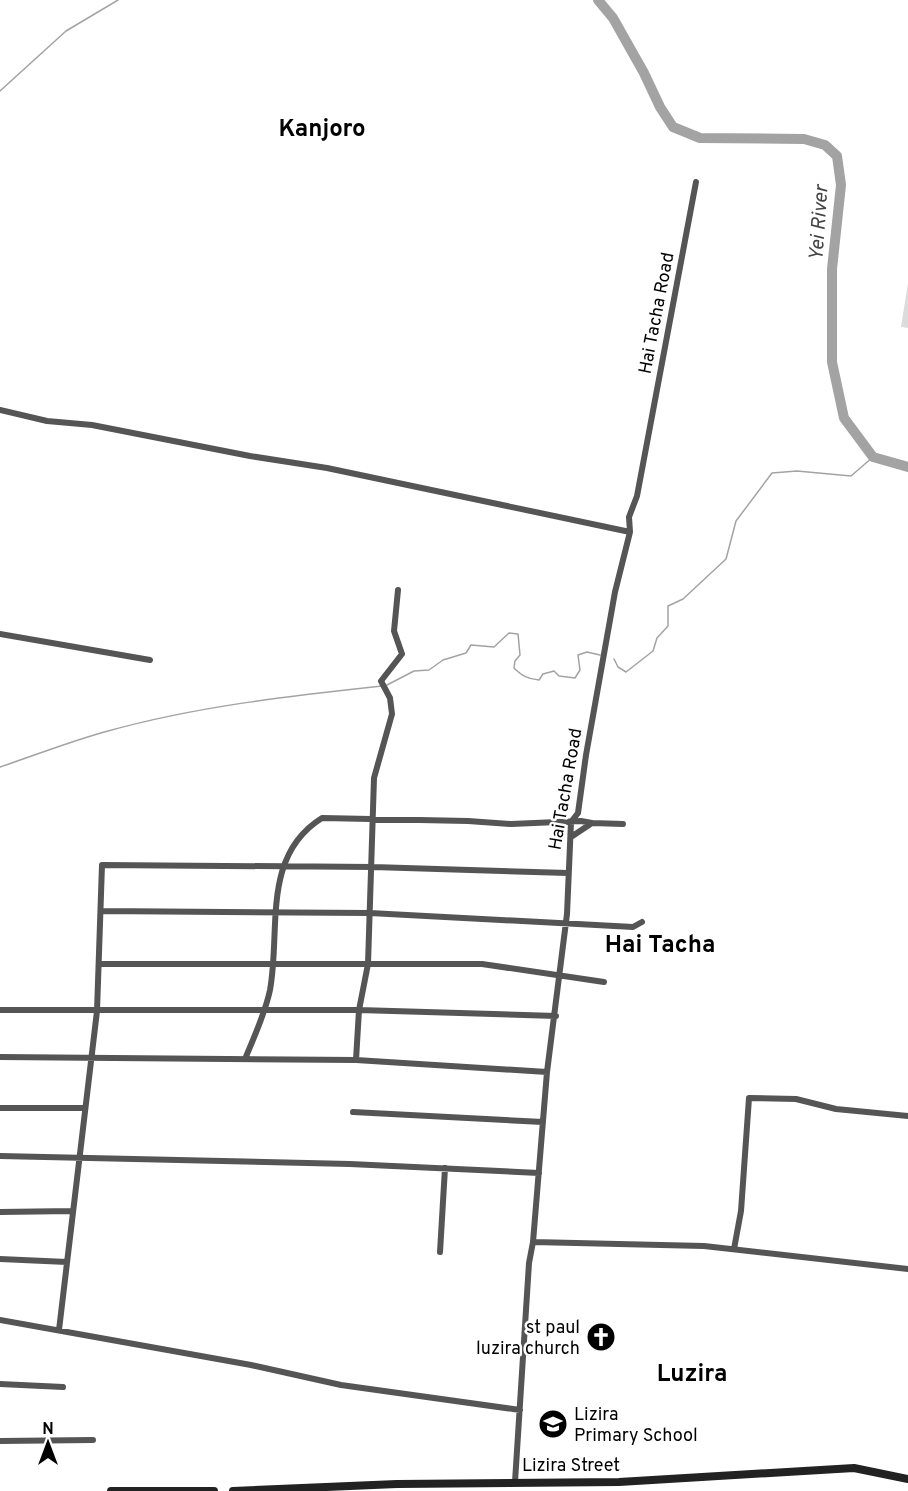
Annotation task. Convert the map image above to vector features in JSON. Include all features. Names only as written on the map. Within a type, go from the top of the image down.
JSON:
[{"type":"street","name":"Hai Tacha Road","points":[[515,1482],[529,1263],[533,1242],[547,1071],[561,976],[571,822],[578,813],[615,592],[630,532],[629,517],[637,496],[696,182]]},
{"type":"street","points":[[0,410],[47,421],[92,425],[250,456],[327,468],[630,532]]},
{"type":"street","points":[[356,1060],[359,1010],[368,964],[376,769],[392,714],[390,698],[381,681],[402,654],[394,631],[398,590]]},
{"type":"street","points":[[0,634],[150,660]]},
{"type":"street","points":[[245,1059],[270,989],[282,866],[305,831],[322,818],[511,824],[571,822],[623,824]]},
{"type":"street","points":[[570,838],[592,823]]},
{"type":"street","points":[[59,1330],[97,1011],[102,865],[373,867],[568,873]]},
{"type":"street","points":[[101,911],[370,913],[565,921],[633,927],[642,922]]},
{"type":"street","points":[[99,964],[482,964],[604,982]]},
{"type":"street","points":[[0,1010],[359,1010],[556,1016]]},
{"type":"street","points":[[0,1057],[356,1060],[547,1071]]},
{"type":"street","points":[[734,1249],[741,1211],[749,1098],[796,1100],[836,1109],[908,1116]]},
{"type":"street","points":[[0,1108],[84,1108]]},
{"type":"street","points":[[353,1112],[543,1122]]},
{"type":"street","points":[[0,1156],[78,1156],[539,1173]]},
{"type":"street","points":[[440,1252],[445,1168]]},
{"type":"street","points":[[0,1212],[72,1211]]},
{"type":"street","points":[[533,1242],[704,1246],[908,1269]]},
{"type":"street","points":[[0,1259],[67,1262]]},
{"type":"street","points":[[0,1320],[251,1365],[341,1385],[520,1410]]},
{"type":"street","points":[[0,1384],[63,1387]]},
{"type":"street","points":[[0,1441],[93,1440]]},
{"type":"street","name":"Lizira Street","points":[[232,1491],[397,1488],[515,1482],[619,1487],[854,1468],[908,1479]]},
{"type":"street","points":[[111,1491],[214,1491]]},
{"type":"shaded area","points":[[908,283],[908,328],[901,327]]},
{"type":"waterway","points":[[0,91],[66,31],[118,0]]},
{"type":"waterway","name":"Yei River","points":[[598,0],[613,18],[673,127],[700,138],[804,139],[825,145],[837,156],[841,185],[832,269],[832,362],[844,418],[873,457],[908,467]]},
{"type":"waterway","points":[[614,659],[618,667],[626,672],[653,651],[657,638],[668,626],[668,606],[683,599],[726,559],[736,521],[772,473],[797,471],[851,476],[873,457]]},
{"type":"waterway","points":[[387,685],[414,671],[429,670],[443,660],[466,653],[471,645],[494,647],[509,633],[518,634],[520,655],[515,661],[514,668],[532,679],[539,680],[543,674],[554,671],[559,676],[575,678],[580,670],[578,655],[587,652],[600,655]]},
{"type":"waterway","points":[[0,767],[94,735],[142,722],[210,708],[382,686]]},
{"type":"place","name":"st paul luzira church","points":[[601,1337]]},
{"type":"place","name":"Lizira Primary School","points":[[553,1424]]},
{"type":"district","name":"Kanjoro","points":[[322,128]]},
{"type":"district","name":"Hai Tacha","points":[[660,944]]},
{"type":"district","name":"Luzira","points":[[692,1373]]}]
